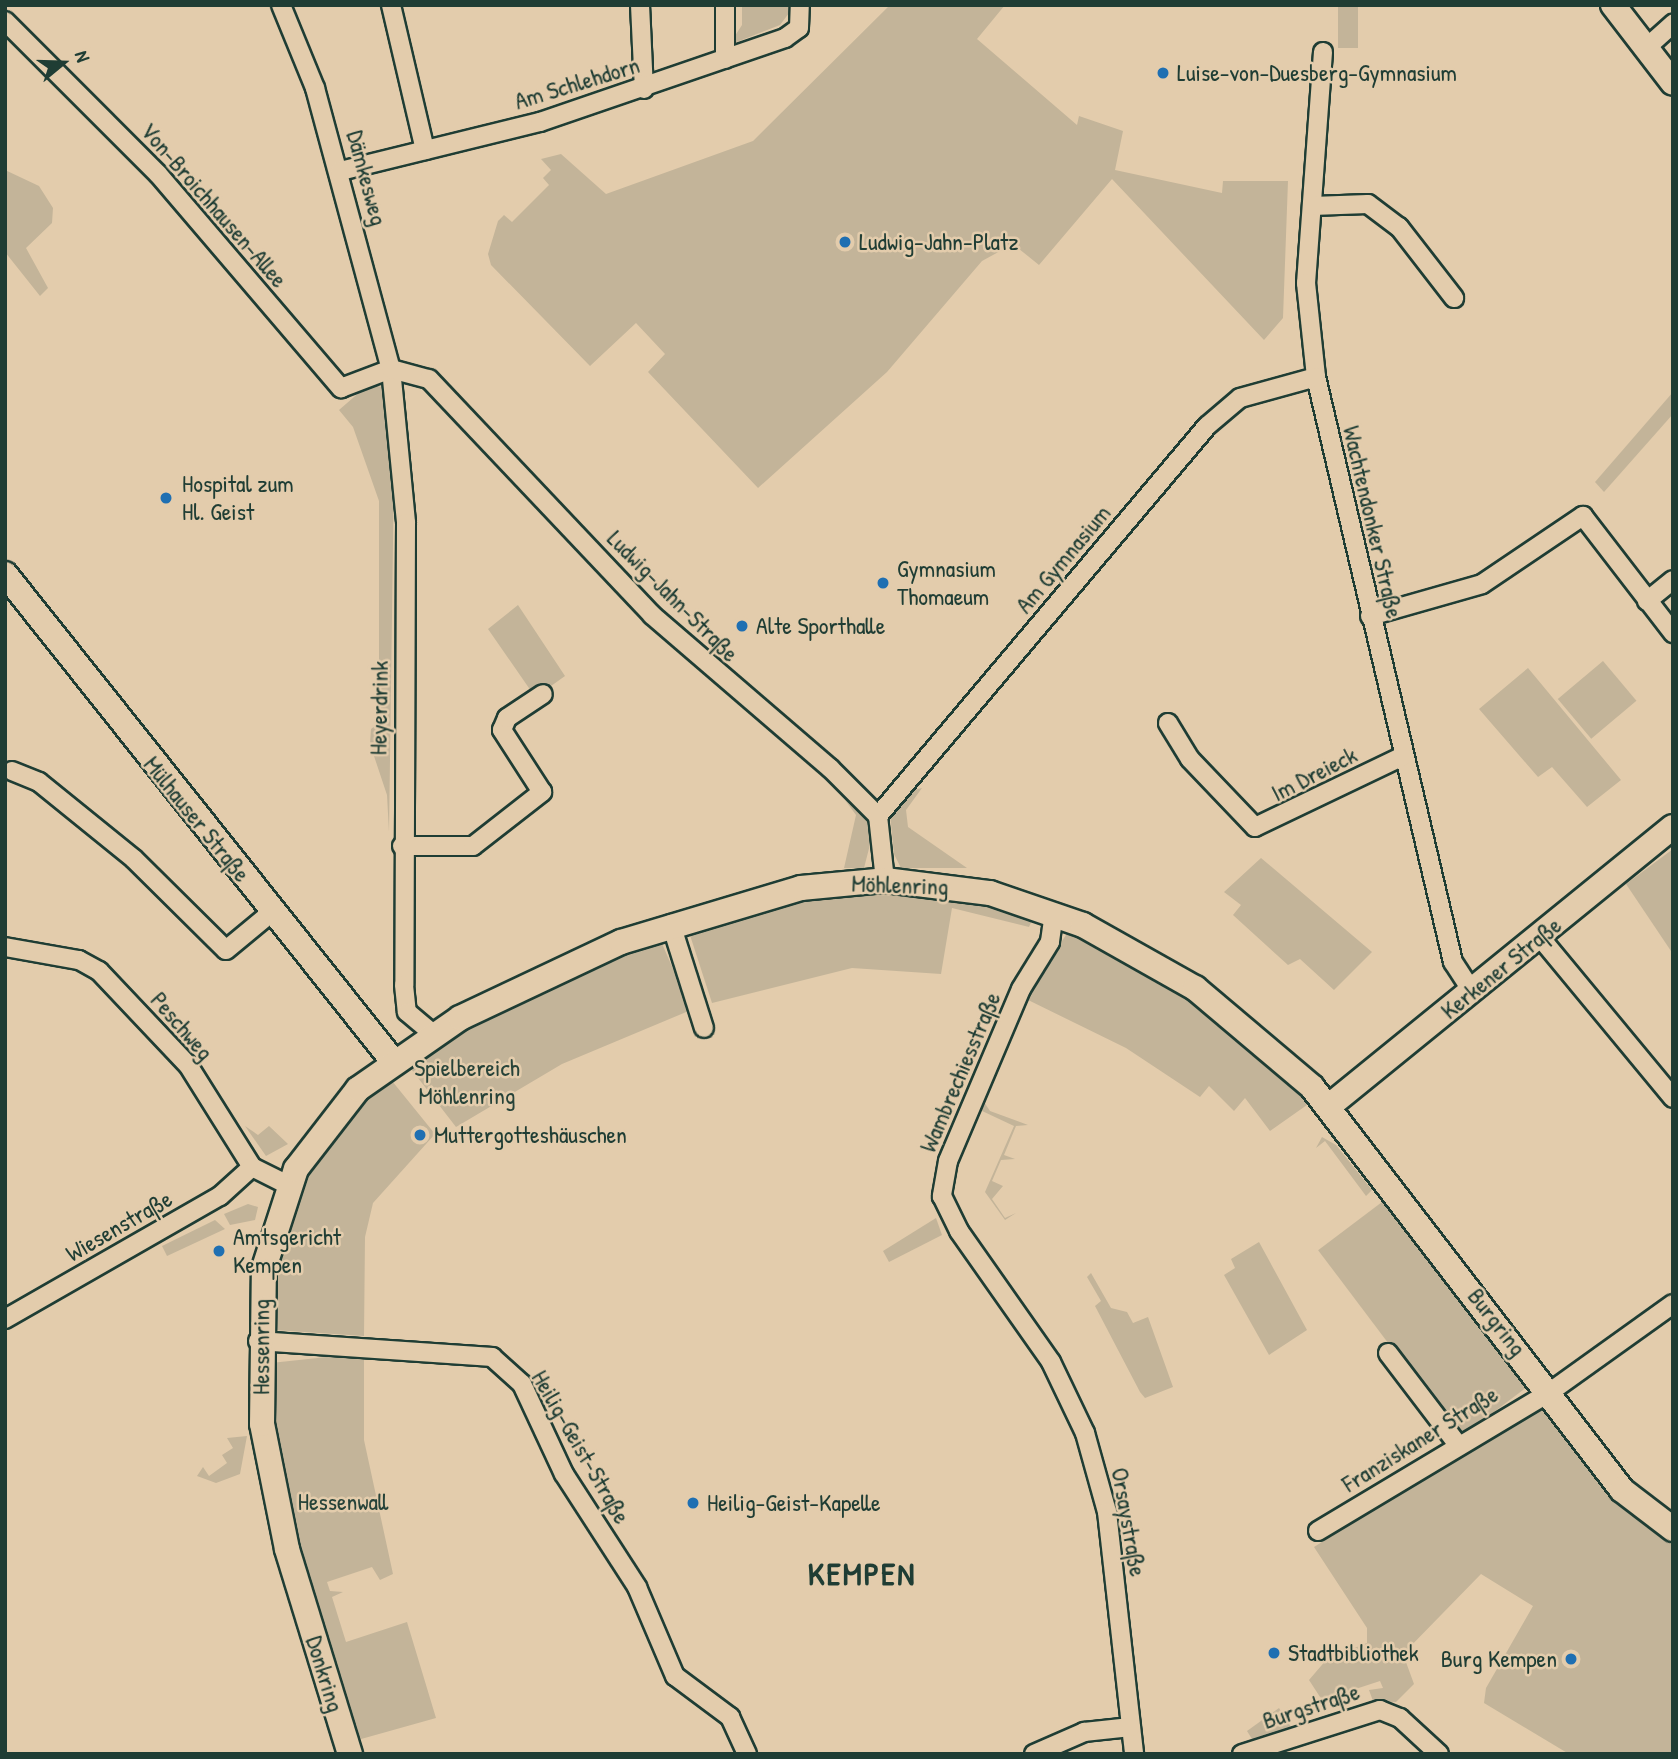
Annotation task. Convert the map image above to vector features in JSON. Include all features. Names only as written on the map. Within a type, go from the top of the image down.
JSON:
[{"type":"main road","points":[[1613,5],[1673,83]]},
{"type":"main road","name":"Mülhauser Straße","points":[[5,574],[393,1061]]},
{"type":"main road","name":"Kerkener Straße","points":[[1328,1107],[1673,827]]},
{"type":"main road","name":"Möhlenring","points":[[433,1034],[556,969],[671,924],[801,888],[885,880],[965,888],[1054,913],[1195,988],[1258,1037],[1328,1107]]},
{"type":"main road","name":"Hessenring","points":[[301,1595],[269,1471],[258,1341],[264,1268],[288,1185],[320,1132],[393,1061],[433,1034]]},
{"type":"main road","name":"Burgring","points":[[1328,1107],[1633,1502],[1673,1529]]},
{"type":"main road","name":"Donkring","points":[[301,1595],[350,1754]]},
{"type":"street","name":"Dämkesweg","points":[[281,5],[341,172],[391,369]]},
{"type":"street","points":[[391,5],[425,150]]},
{"type":"street","points":[[640,5],[644,89]]},
{"type":"street","points":[[725,5],[725,60]]},
{"type":"street","name":"Am Schlehdorn","points":[[341,172],[644,89],[725,60],[785,38],[799,28],[800,5]]},
{"type":"street","name":"Von-Broichhausen-Allee","points":[[5,21],[158,174],[341,388],[391,369]]},
{"type":"street","points":[[1645,49],[1673,24]]},
{"type":"street","name":"Wachtendonker Straße","points":[[1323,52],[1306,283],[1315,377],[1453,962],[1472,991]]},
{"type":"street","points":[[1312,206],[1368,204],[1399,227],[1454,298]]},
{"type":"street","name":"Ludwig-Jahn-Straße","points":[[391,369],[429,379],[652,615],[878,816]]},
{"type":"street","name":"Heyerdrink","points":[[391,369],[406,523],[402,846],[407,1012],[433,1034]]},
{"type":"street","name":"Am Gymnasium","points":[[878,816],[1207,426],[1240,398],[1315,377]]},
{"type":"street","points":[[1370,616],[1482,584],[1583,516],[1673,633]]},
{"type":"street","points":[[1647,601],[1673,580]]},
{"type":"street","points":[[402,846],[473,846],[542,792],[502,730],[508,718],[543,694]]},
{"type":"street","name":"Im Dreieck","points":[[1168,723],[1190,759],[1255,827],[1274,823],[1404,756]]},
{"type":"street","points":[[12,771],[39,782],[134,859],[226,950],[272,912]]},
{"type":"street","points":[[878,816],[885,880]]},
{"type":"street","name":"Wambrechiesstraße","points":[[1020,1317],[958,1231],[942,1196],[948,1161],[1054,913]]},
{"type":"street","points":[[671,924],[704,1028]]},
{"type":"street","points":[[1539,936],[1673,1098]]},
{"type":"street","name":"Peschweg","points":[[5,947],[79,960],[99,971],[188,1065],[252,1167]]},
{"type":"street","points":[[252,1167],[288,1185]]},
{"type":"street","name":"Wiesenstraße","points":[[5,1319],[220,1196],[252,1167]]},
{"type":"street","name":"Franziskaner Straße","points":[[1318,1531],[1550,1392],[1673,1304]]},
{"type":"street","name":"Orsaystraße","points":[[1020,1317],[1076,1411],[1104,1496],[1134,1754]]},
{"type":"street","name":"Heilig-Geist-Straße","points":[[258,1341],[492,1357],[522,1384],[565,1474],[654,1624],[681,1685],[730,1717],[747,1754]]},
{"type":"street","points":[[1388,1353],[1458,1445]]},
{"type":"street","name":"Burgstraße","points":[[1242,1754],[1370,1711],[1395,1715],[1439,1754]]},
{"type":"street","points":[[1034,1754],[1084,1732],[1131,1727]]},
{"type":"green space","points":[[742,5],[789,5],[789,13],[780,25],[729,45],[742,25]]},
{"type":"green space","points":[[890,5],[1005,5],[977,39],[1077,125],[1079,116],[1123,131],[1115,170],[1222,193],[1223,181],[1288,181],[1283,318],[1264,340],[1112,179],[1039,265],[1013,244],[982,261],[887,372],[758,488],[648,372],[665,354],[636,323],[590,366],[491,265],[488,254],[498,221],[504,215],[512,222],[549,185],[543,178],[551,170],[541,159],[561,154],[606,194],[753,141]]},
{"type":"green space","points":[[1338,5],[1358,5],[1358,48],[1338,48]]},
{"type":"green space","points":[[5,170],[39,186],[53,208],[52,223],[26,248],[48,288],[40,296],[5,252]]},
{"type":"green space","points":[[369,384],[382,387],[389,399],[394,471],[389,832],[387,795],[370,744],[371,729],[379,723],[379,501],[353,427],[339,410]]},
{"type":"green space","points":[[1673,392],[1673,414],[1604,492],[1595,482]]},
{"type":"green space","points":[[518,605],[565,676],[544,691],[539,685],[531,691],[488,629]]},
{"type":"green space","points":[[1603,661],[1636,701],[1591,739],[1558,699]]},
{"type":"green space","points":[[1528,668],[1621,780],[1587,807],[1552,767],[1538,777],[1479,709]]},
{"type":"green space","points":[[922,788],[906,810],[908,827],[967,868],[901,868],[894,854],[890,814],[910,791]]},
{"type":"green space","points":[[845,800],[874,829],[864,868],[844,868],[856,815]]},
{"type":"green space","points":[[1673,849],[1673,954],[1626,884]]},
{"type":"green space","points":[[1261,858],[1372,952],[1334,990],[1300,959],[1288,965],[1233,915],[1241,905],[1224,892]]},
{"type":"green space","points":[[862,888],[987,899],[1033,918],[1029,927],[952,908],[941,974],[852,968],[712,1003],[688,929],[785,899]]},
{"type":"green space","points":[[1070,929],[1187,992],[1314,1100],[1270,1131],[1245,1098],[1234,1111],[1209,1086],[1200,1097],[1126,1048],[1024,998]]},
{"type":"green space","name":"Spielbereich Möhlenring","points":[[660,939],[691,1010],[562,1064],[456,1127],[408,1065],[497,1007]]},
{"type":"green space","points":[[388,1076],[435,1134],[373,1203],[365,1237],[364,1336],[274,1330],[276,1246],[318,1145]]},
{"type":"green space","points":[[984,1102],[990,1111],[1028,1125],[1016,1126],[1004,1155],[1015,1159],[1001,1160],[992,1181],[1003,1186],[992,1199],[1005,1218],[1016,1213],[1005,1220],[985,1192],[1014,1126],[980,1110]]},
{"type":"green space","points":[[245,1126],[258,1135],[269,1126],[288,1144],[266,1156]]},
{"type":"green space","points":[[1322,1137],[1336,1145],[1372,1190],[1366,1196],[1325,1141],[1316,1148]]},
{"type":"green space","points":[[1386,1199],[1527,1387],[1460,1438],[1318,1250]]},
{"type":"green space","points":[[248,1204],[258,1207],[255,1220],[230,1225],[224,1214]]},
{"type":"green space","points":[[936,1218],[942,1235],[889,1262],[883,1251]]},
{"type":"green space","points":[[215,1220],[225,1229],[167,1256],[162,1246]]},
{"type":"green space","points":[[1259,1242],[1307,1330],[1269,1355],[1224,1275],[1235,1268],[1231,1259]]},
{"type":"green space","points":[[1091,1273],[1111,1308],[1127,1312],[1133,1323],[1148,1317],[1173,1387],[1145,1398],[1140,1392],[1095,1306],[1101,1301],[1087,1277]]},
{"type":"green space","name":"Hessenwall","points":[[364,1353],[364,1440],[393,1574],[380,1580],[372,1567],[327,1582],[330,1591],[343,1592],[332,1597],[346,1642],[407,1622],[436,1718],[354,1741],[274,1456],[271,1363]]},
{"type":"green space","points":[[1545,1402],[1630,1510],[1673,1538],[1673,1754],[1569,1754],[1484,1703],[1486,1688],[1533,1606],[1481,1574],[1403,1654],[1414,1684],[1396,1702],[1373,1701],[1369,1690],[1383,1688],[1380,1681],[1322,1700],[1309,1680],[1327,1659],[1367,1643],[1367,1628],[1314,1547]]},
{"type":"green space","points":[[247,1436],[240,1474],[216,1483],[197,1476],[203,1467],[209,1476],[227,1463],[222,1455],[233,1448],[227,1438]]},
{"type":"green space","points":[[1279,1708],[1291,1727],[1252,1739],[1247,1731]]},
{"type":"place","name":"Luise-von-Duesberg-Gymnasium","points":[[1163,73]]},
{"type":"place","name":"Ludwig-Jahn-Platz","points":[[845,242]]},
{"type":"place","name":"Hospital zum Hl. Geist","points":[[166,498]]},
{"type":"place","name":"Gymnasium Thomaeum","points":[[883,583]]},
{"type":"place","name":"Alte Sporthalle","points":[[742,626]]},
{"type":"place","name":"Muttergotteshäuschen","points":[[420,1135]]},
{"type":"place","name":"Amtsgericht Kempen","points":[[219,1251]]},
{"type":"place","name":"Heilig-Geist-Kapelle","points":[[693,1503]]},
{"type":"place","name":"Stadtbibliothek","points":[[1274,1653]]},
{"type":"place","name":"Burg Kempen","points":[[1571,1659]]},
{"type":"district","name":"KEMPEN","points":[[862,1574]]}]
